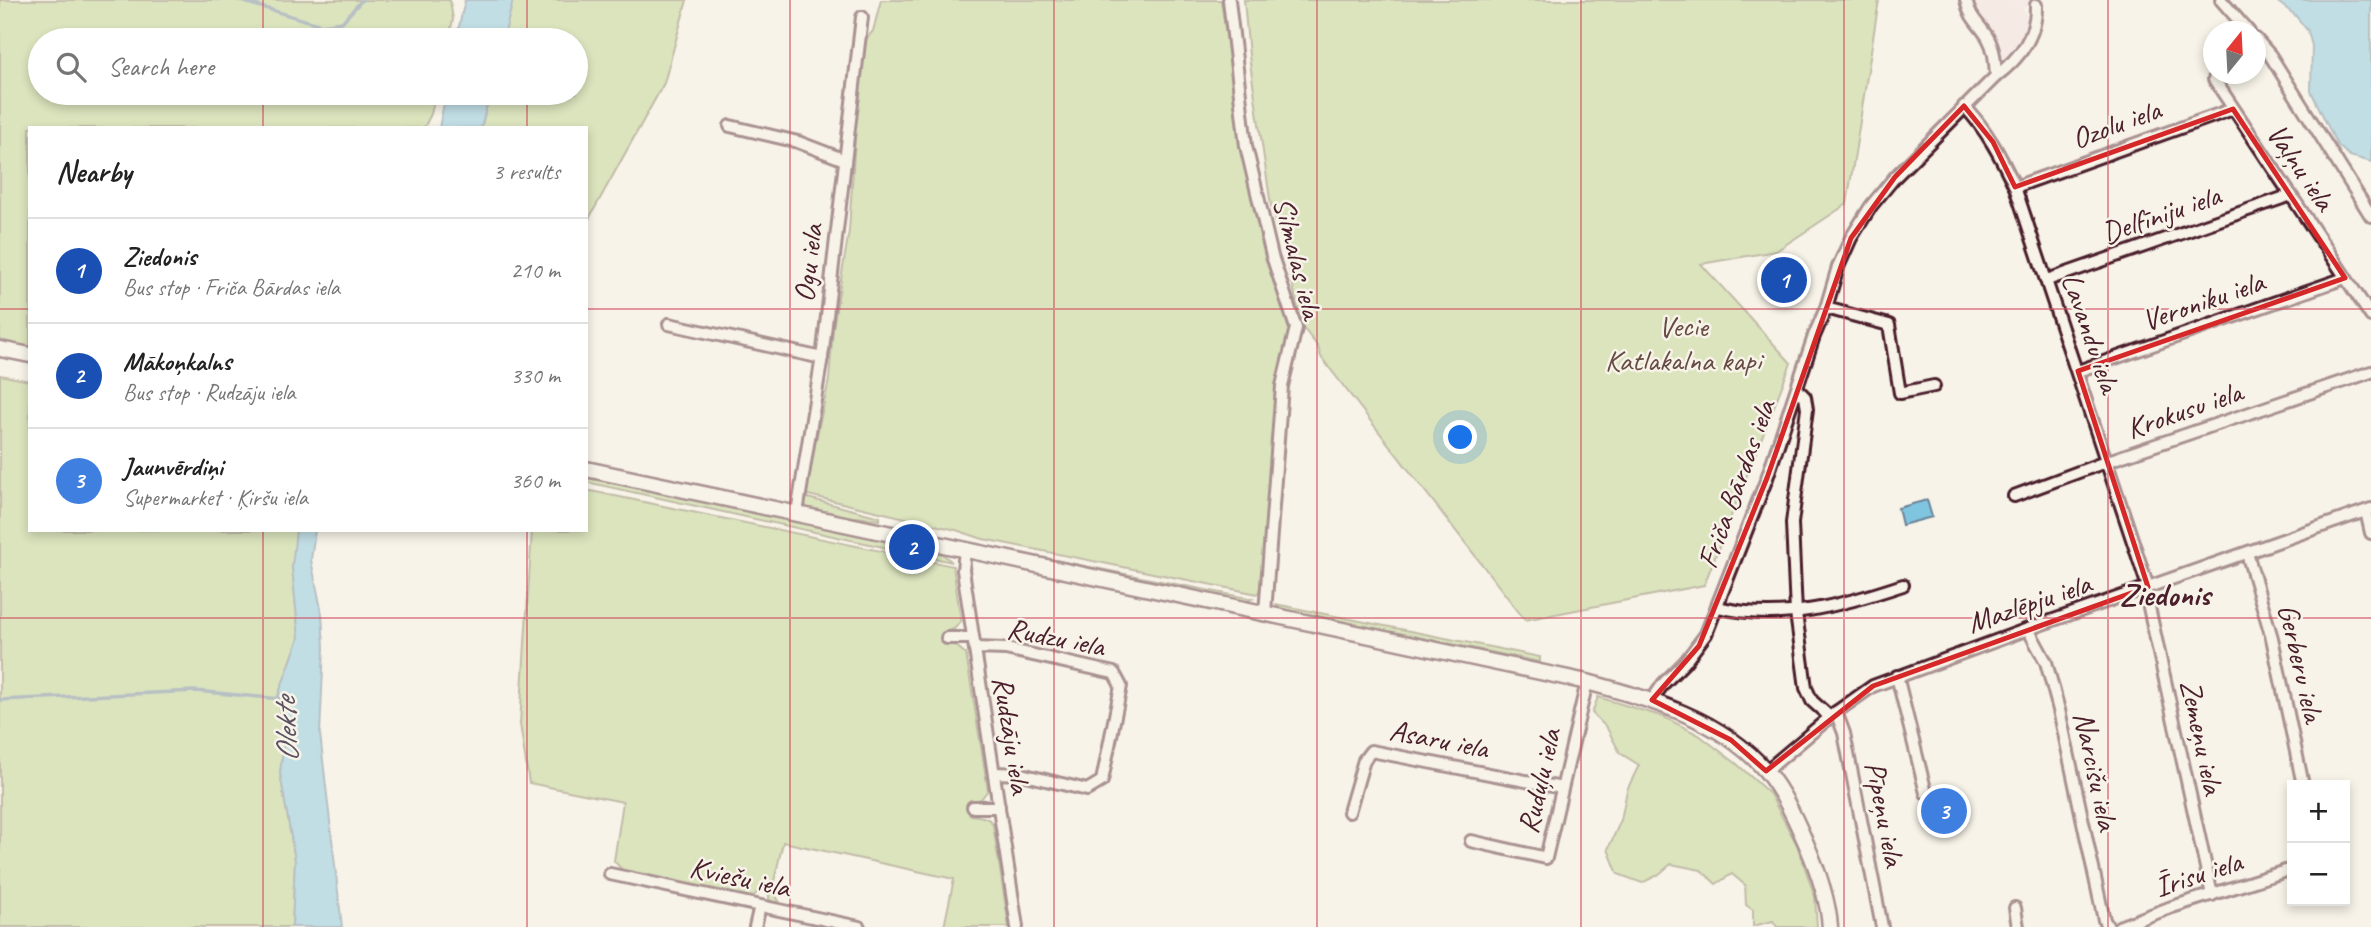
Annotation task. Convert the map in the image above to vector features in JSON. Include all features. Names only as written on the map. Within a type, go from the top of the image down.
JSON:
[{"type":"main road","points":[[0,349],[28,355]]},
{"type":"main road","points":[[588,469],[1587,682],[1652,700],[1721,734],[1766,771],[1789,805],[1813,859],[1830,927]]},
{"type":"street","name":"Silmalas iela","points":[[1229,0],[1234,62],[1246,146],[1272,256],[1296,328],[1282,386],[1265,613]]},
{"type":"street","points":[[1966,0],[1969,14],[1987,37],[1993,50],[1996,76]]},
{"type":"street","points":[[2221,0],[2239,21]]},
{"type":"street","name":"Friča Bārdas iela","points":[[1652,700],[1663,684],[1699,646],[1718,607],[1767,478],[1838,267],[1852,238],[1871,206],[1895,177],[2024,49],[2034,28],[2036,5]]},
{"type":"street","name":"Ogu iela","points":[[797,513],[822,358],[862,17]]},
{"type":"street","points":[[2266,50],[2371,216]]},
{"type":"street","name":"Vaļņu iela","points":[[2217,84],[2371,316]]},
{"type":"street","name":"Lavandu iela","points":[[1964,106],[1993,142],[2015,187],[2108,461],[2147,588]]},
{"type":"street","name":"Ozolu iela","points":[[2015,187],[2233,108]]},
{"type":"street","points":[[730,126],[798,142],[845,160]]},
{"type":"street","name":"Delfīniju iela","points":[[2047,280],[2291,195]]},
{"type":"street","name":"Veroniku iela","points":[[2078,371],[2345,278]]},
{"type":"street","points":[[1826,308],[1889,325],[1900,393],[1934,386]]},
{"type":"street","points":[[669,324],[822,358]]},
{"type":"street","name":"Krokusu iela","points":[[2014,496],[2108,461],[2371,372]]},
{"type":"street","points":[[1797,389],[1805,397],[1807,409],[1791,523],[1796,613],[1806,688],[1812,701],[1833,715]]},
{"type":"street","points":[[2368,510],[2371,533]]},
{"type":"street","name":"Mazlēpju iela","points":[[1766,771],[1866,690],[1897,676],[2368,510]]},
{"type":"street","name":"Rudzāju iela","points":[[965,550],[962,566],[1018,927]]},
{"type":"street","name":"Gerberu iela","points":[[2247,553],[2272,638],[2302,780]]},
{"type":"street","points":[[1718,607],[1734,611],[1796,613],[1849,603],[1903,585]]},
{"type":"street","name":"Zemeņu iela","points":[[2147,588],[2212,895]]},
{"type":"street","name":"Narcišu iela","points":[[2028,629],[2046,663],[2059,710],[2104,920],[2108,927]]},
{"type":"street","points":[[947,638],[974,643]]},
{"type":"street","name":"Rudzu iela","points":[[974,643],[1114,673],[1121,686],[1102,781],[1087,790],[1021,774],[994,773]]},
{"type":"street","points":[[1897,676],[1926,793]]},
{"type":"street","name":"Ruduļu iela","points":[[1471,841],[1546,858],[1587,682]]},
{"type":"street","name":"Pīpeņu iela","points":[[1833,715],[1844,733],[1882,927]]},
{"type":"street","name":"Asaru iela","points":[[1349,812],[1364,760],[1371,751],[1562,788]]},
{"type":"street","points":[[973,807],[999,807]]},
{"type":"street","name":"Īrisu iela","points":[[2119,927],[2287,871]]},
{"type":"street","name":"Kviešu iela","points":[[610,874],[859,927]]},
{"type":"street","points":[[755,927],[760,906]]},
{"type":"street","points":[[2015,908],[2018,927]]},
{"type":"highlighted area","points":[[1964,106],[1993,142],[2015,187],[2233,109],[2345,278],[2078,371],[2148,587],[1873,686],[1766,771],[1731,740],[1652,700],[1699,646],[1767,478],[1851,238],[1895,177]]},
{"type":"shaded area","points":[[1974,0],[2045,0],[2023,8],[2030,26],[2016,51],[2002,59],[1998,46],[1978,15]]},
{"type":"green space","points":[[0,0],[450,0],[453,20],[451,28],[28,28],[28,105],[433,105],[425,126],[28,126],[28,347],[0,341]]},
{"type":"green space","points":[[513,0],[687,0],[664,83],[588,220],[588,126],[482,126],[487,105],[588,105],[588,28],[506,28]]},
{"type":"green space","points":[[881,0],[1221,0],[1232,78],[1260,231],[1289,330],[1279,369],[1261,585],[1258,594],[983,539],[956,530],[804,494],[829,380],[833,328],[849,231],[861,45],[873,31]]},
{"type":"green space","name":"Vecie Katlakalna kapi","points":[[1244,0],[1879,0],[1847,204],[1776,251],[1701,264],[1791,363],[1704,585],[1525,620],[1321,357],[1318,347],[1301,325],[1286,252],[1271,206],[1249,56]]},
{"type":"green space","points":[[0,375],[28,381],[28,532],[297,532],[292,567],[299,638],[277,699],[286,727],[280,773],[295,860],[292,927],[0,927]]},
{"type":"green space","points":[[588,477],[938,550],[952,562],[588,482]]},
{"type":"green space","points":[[588,490],[953,566],[961,621],[954,629],[947,631],[946,643],[955,645],[966,654],[988,790],[981,799],[971,802],[971,815],[981,816],[992,822],[1009,927],[944,927],[954,879],[783,842],[772,890],[781,904],[801,910],[776,905],[769,899],[769,890],[760,888],[748,899],[625,873],[614,861],[623,802],[529,783],[520,724],[532,532],[588,532]]},
{"type":"green space","points":[[804,497],[880,517],[880,520],[839,517],[808,510]]},
{"type":"green space","points":[[994,548],[1252,599],[1244,602]]},
{"type":"green space","points":[[1275,604],[1540,657],[1540,662],[1281,609]]},
{"type":"green space","points":[[1598,697],[1664,717],[1699,735],[1770,794],[1797,845],[1815,897],[1817,927],[1777,927],[1773,921],[1753,926],[1753,910],[1746,905],[1745,885],[1732,874],[1716,884],[1701,870],[1671,864],[1642,883],[1618,874],[1608,849],[1621,820],[1627,790],[1639,765],[1620,753],[1607,728],[1592,713]]},
{"type":"water","points":[[465,0],[513,0],[506,28],[459,28]]},
{"type":"water","points":[[2275,0],[2371,0],[2371,162],[2350,156],[2337,145],[2311,91],[2312,46],[2308,31],[2295,15]]},
{"type":"water","points":[[444,105],[487,105],[482,126],[439,126]]},
{"type":"water","points":[[1927,500],[1932,517],[1902,525],[1898,508]]},
{"type":"water","name":"Olekte","points":[[296,532],[315,532],[311,560],[322,614],[324,647],[320,734],[342,927],[292,927],[295,860],[280,773],[286,727],[277,699],[299,638],[292,567]]},
{"type":"waterway","points":[[238,0],[321,25],[342,22],[362,0]]},
{"type":"waterway","points":[[0,700],[196,691],[281,699]]},
{"type":"place","name":"Ziedonis","points":[[1784,280]]},
{"type":"place","name":"Mākoņkalns","points":[[912,547]]},
{"type":"place","name":"Jaunvērdiņi","points":[[1944,811]]},
{"type":"district","name":"Ziedonis","points":[[2165,594]]}]
